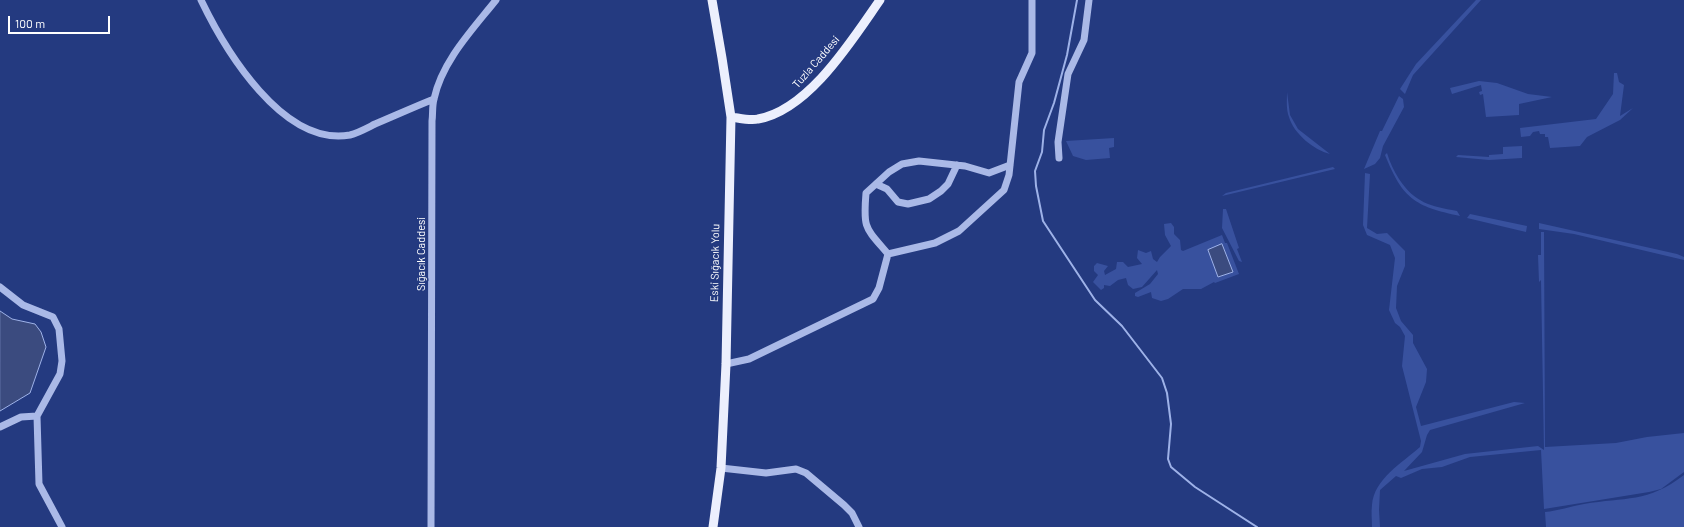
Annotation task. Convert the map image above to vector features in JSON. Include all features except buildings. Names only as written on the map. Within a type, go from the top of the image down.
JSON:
[{"type":"main road","name":"Eski Sığacık Yolu","points":[[712,0],[731,117],[726,364],[721,468],[713,527]]},
{"type":"main road","name":"Tuzla Caddesi","points":[[731,117],[757,120],[783,111],[807,93],[855,34],[880,0]]},
{"type":"street","points":[[201,0],[238,65],[277,109],[302,125],[332,136],[350,135],[434,99]]},
{"type":"street","name":"Sığacık Caddesi","points":[[431,527],[432,121],[434,99],[445,68],[474,27],[496,0]]},
{"type":"street","points":[[888,254],[935,243],[959,232],[1004,190],[1009,175],[1019,82],[1032,53],[1032,0]]},
{"type":"street","points":[[1059,158],[1058,142],[1068,74],[1084,40],[1089,0]]},
{"type":"street","points":[[888,254],[867,229],[864,220],[866,193],[902,164],[919,161],[957,165],[989,173],[1010,165]]},
{"type":"street","points":[[876,184],[887,189],[898,202],[908,204],[929,199],[941,191],[948,184],[957,165]]},
{"type":"street","points":[[726,364],[749,358],[874,299],[879,288],[888,254]]},
{"type":"street","points":[[0,287],[19,303],[53,317],[59,329],[62,361],[60,374],[37,416],[39,484],[62,527]]},
{"type":"street","points":[[0,427],[21,418],[37,416]]},
{"type":"street","points":[[721,468],[766,473],[796,469],[806,472],[852,513],[859,527]]},
{"type":"shaded area","points":[[1476,0],[1481,0],[1413,75],[1405,94],[1400,89],[1416,64]]},
{"type":"shaded area","points":[[1614,73],[1617,73],[1619,82],[1624,85],[1620,116],[1633,108],[1620,120],[1587,137],[1580,146],[1550,148],[1548,137],[1545,137],[1545,134],[1540,134],[1539,131],[1533,132],[1530,136],[1521,137],[1520,128],[1596,119],[1613,94]]},
{"type":"shaded area","points":[[1479,81],[1497,83],[1528,94],[1552,97],[1519,104],[1519,115],[1486,117],[1483,94],[1480,95],[1479,92],[1482,91],[1481,85],[1452,94],[1450,88]]},
{"type":"shaded area","points":[[1287,92],[1290,115],[1298,129],[1330,154],[1311,145],[1295,129],[1288,114]]},
{"type":"shaded area","points":[[1399,96],[1403,99],[1404,107],[1383,146],[1380,158],[1375,164],[1364,169],[1380,131],[1382,131]]},
{"type":"shaded area","points":[[1114,138],[1114,147],[1109,148],[1110,158],[1086,160],[1073,156],[1066,141]]},
{"type":"shaded area","points":[[1522,146],[1522,158],[1489,160],[1456,157],[1458,155],[1489,157],[1489,155],[1503,154],[1503,147]]},
{"type":"shaded area","points":[[1387,153],[1397,176],[1411,193],[1417,198],[1431,205],[1457,211],[1460,216],[1431,208],[1412,198],[1398,182],[1385,155]]},
{"type":"shaded area","points":[[1333,167],[1335,169],[1222,196],[1226,193]]},
{"type":"shaded area","points":[[1365,173],[1370,174],[1367,228],[1377,234],[1387,233],[1405,251],[1405,266],[1397,286],[1396,308],[1401,321],[1413,335],[1413,343],[1427,369],[1426,382],[1416,407],[1421,426],[1514,402],[1525,403],[1430,430],[1422,452],[1404,471],[1465,454],[1538,446],[1544,450],[1541,280],[1539,282],[1538,255],[1541,255],[1541,232],[1544,232],[1545,447],[1616,443],[1647,437],[1684,433],[1684,472],[1661,489],[1544,509],[1541,450],[1470,457],[1442,467],[1422,469],[1401,478],[1396,476],[1380,490],[1380,527],[1372,527],[1372,505],[1378,487],[1390,472],[1420,447],[1421,441],[1402,366],[1405,336],[1400,327],[1395,323],[1389,310],[1395,258],[1390,245],[1367,235],[1363,225]]},
{"type":"shaded area","points":[[1223,209],[1226,209],[1242,262],[1239,261],[1222,228]]},
{"type":"shaded area","points":[[1470,214],[1527,226],[1526,232],[1467,218]]},
{"type":"shaded area","points":[[1171,223],[1174,227],[1174,234],[1180,240],[1181,250],[1183,251],[1222,235],[1225,243],[1227,243],[1239,274],[1215,283],[1214,282],[1201,289],[1183,289],[1168,299],[1161,301],[1152,298],[1151,292],[1138,297],[1135,296],[1135,293],[1150,284],[1158,274],[1157,270],[1142,287],[1133,289],[1128,285],[1126,278],[1118,280],[1110,286],[1104,285],[1104,288],[1101,290],[1093,282],[1098,275],[1094,271],[1094,266],[1097,263],[1108,266],[1104,271],[1105,275],[1116,269],[1117,262],[1123,262],[1128,267],[1142,264],[1137,258],[1138,250],[1146,253],[1151,251],[1153,259],[1157,262],[1171,246],[1165,235],[1164,224]]},
{"type":"shaded area","points":[[1539,223],[1677,254],[1684,257],[1684,260],[1574,234],[1539,229]]},
{"type":"shaded area","points":[[1222,244],[1233,272],[1218,277],[1208,250]]},
{"type":"shaded area","points":[[0,311],[12,319],[35,324],[41,332],[46,347],[30,393],[0,411]]},
{"type":"shaded area","points":[[1684,475],[1684,527],[1546,527],[1545,512],[1584,504],[1647,495],[1671,484]]},
{"type":"waterway","points":[[1077,0],[1067,55],[1054,103],[1044,130],[1042,152],[1035,171],[1036,186],[1043,221],[1095,300],[1122,326],[1162,378],[1167,393],[1171,424],[1168,459],[1171,467],[1195,487],[1257,527]]}]
